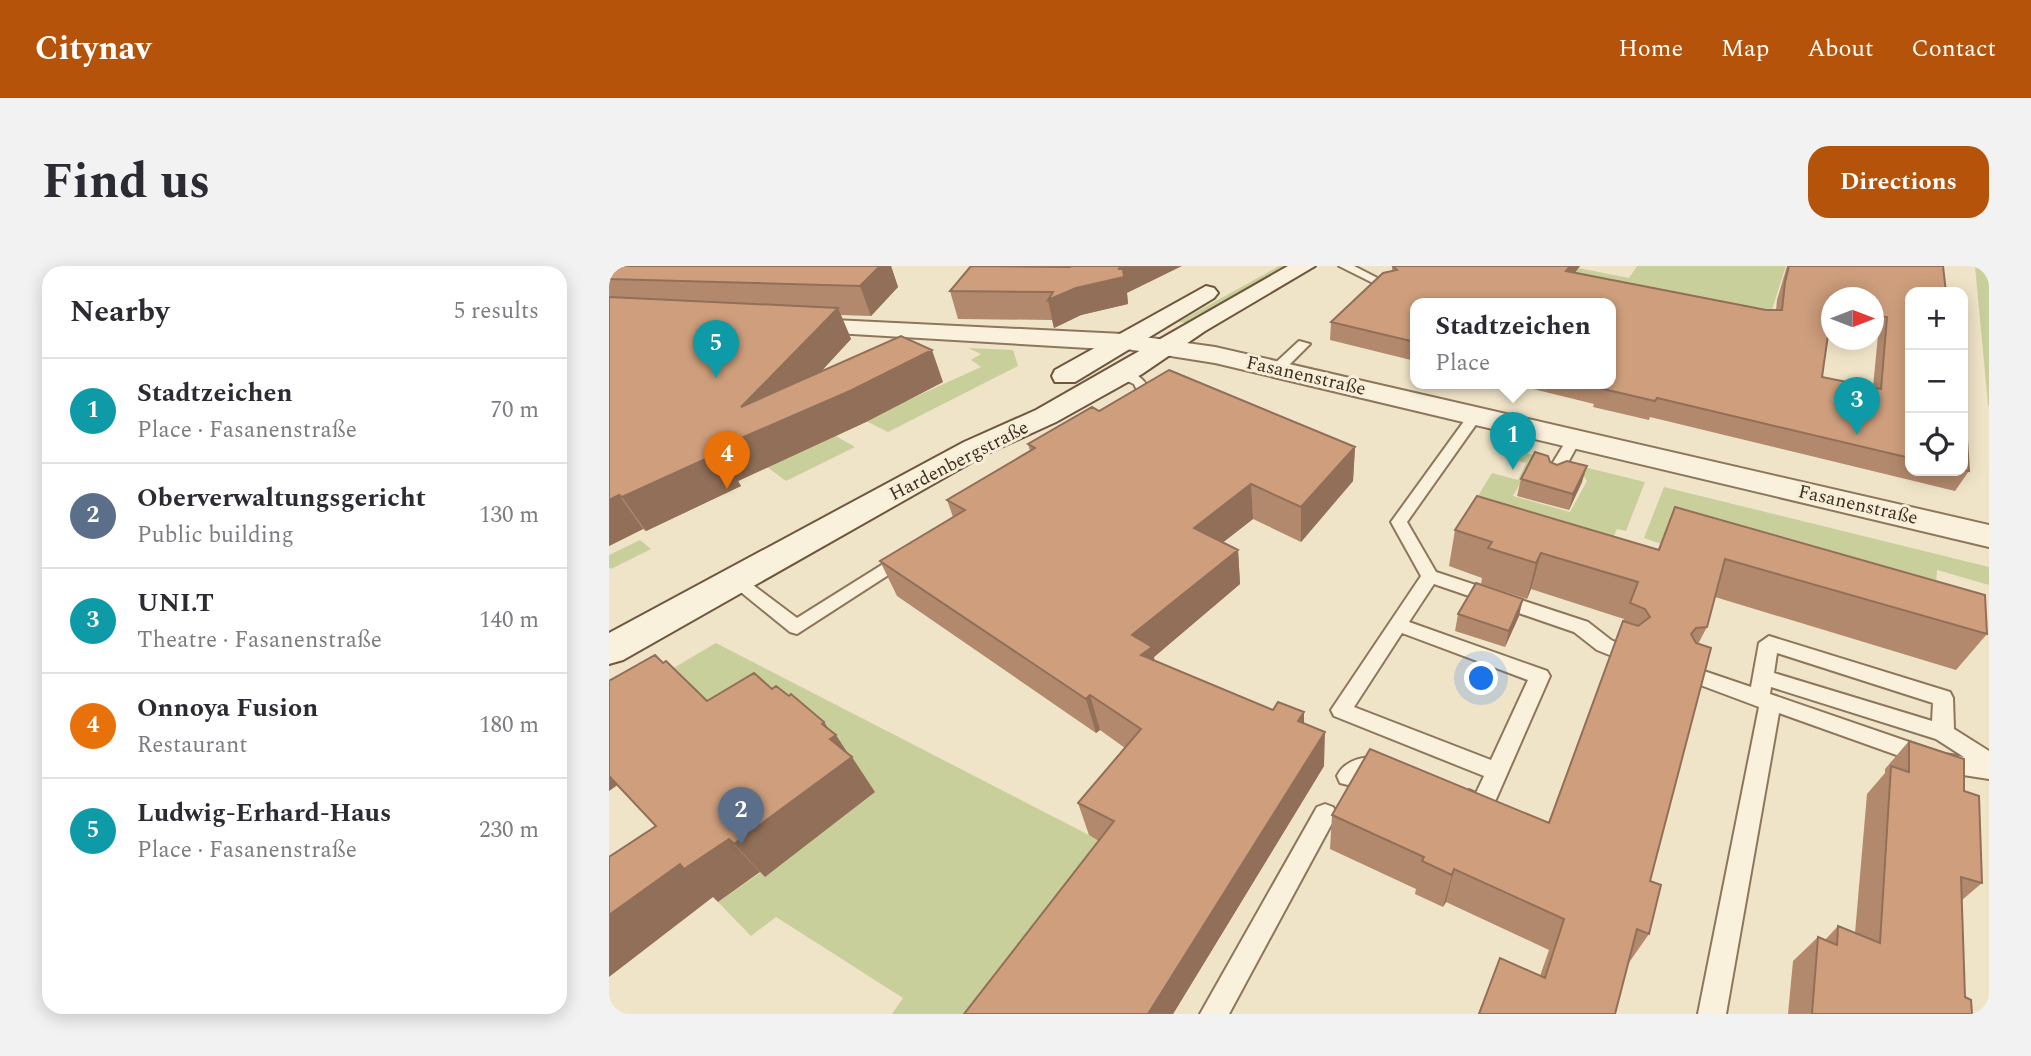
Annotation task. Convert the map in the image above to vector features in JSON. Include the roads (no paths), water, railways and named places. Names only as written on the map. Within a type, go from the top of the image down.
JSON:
[{"type":"main road","name":"Hardenbergstraße","points":[[609,650],[975,448],[1031,425],[1208,292],[1266,266]]},
{"type":"main road","name":"Hardenbergstraße","points":[[609,620],[983,420],[1123,358],[1164,347],[1196,326],[1304,266]]},
{"type":"main road","points":[[767,324],[1123,358]]},
{"type":"main road","name":"Fasanenstraße","points":[[1164,347],[1277,369],[1989,536]]},
{"type":"lane","points":[[1345,266],[1358,277],[1387,286]]},
{"type":"lane","points":[[1277,369],[1304,344]]},
{"type":"lane","points":[[1123,358],[1149,401],[1126,414]]},
{"type":"lane","points":[[1475,416],[1399,522],[1430,576],[1581,627],[1604,645],[1622,653]]},
{"type":"lane","points":[[1554,474],[1574,439]]},
{"type":"lane","points":[[736,580],[797,627],[917,548]]},
{"type":"lane","points":[[1430,576],[1341,710],[1497,772]]},
{"type":"lane","points":[[1396,624],[1540,676],[1482,806],[1448,792]]},
{"type":"lane","points":[[1712,1014],[1764,701],[1762,677],[1769,643],[1943,698],[1943,733]]},
{"type":"lane","points":[[1686,673],[1944,763],[1989,770]]},
{"type":"lane","points":[[1762,677],[1943,733],[1989,762]]},
{"type":"lane","points":[[1348,776],[1362,766],[1378,764],[1403,772]]},
{"type":"lane","points":[[1214,1014],[1325,814]]},
{"type":"place","name":"Ludwig-Erhard-Haus","points":[[716,378]]},
{"type":"place","name":"UNI.T","points":[[1857,435]]},
{"type":"place","name":"Stadtzeichen","points":[[1513,470]]},
{"type":"place","name":"Onnoya Fusion","points":[[727,489]]},
{"type":"place","name":"Oberverwaltungsgericht","points":[[741,845]]}]
